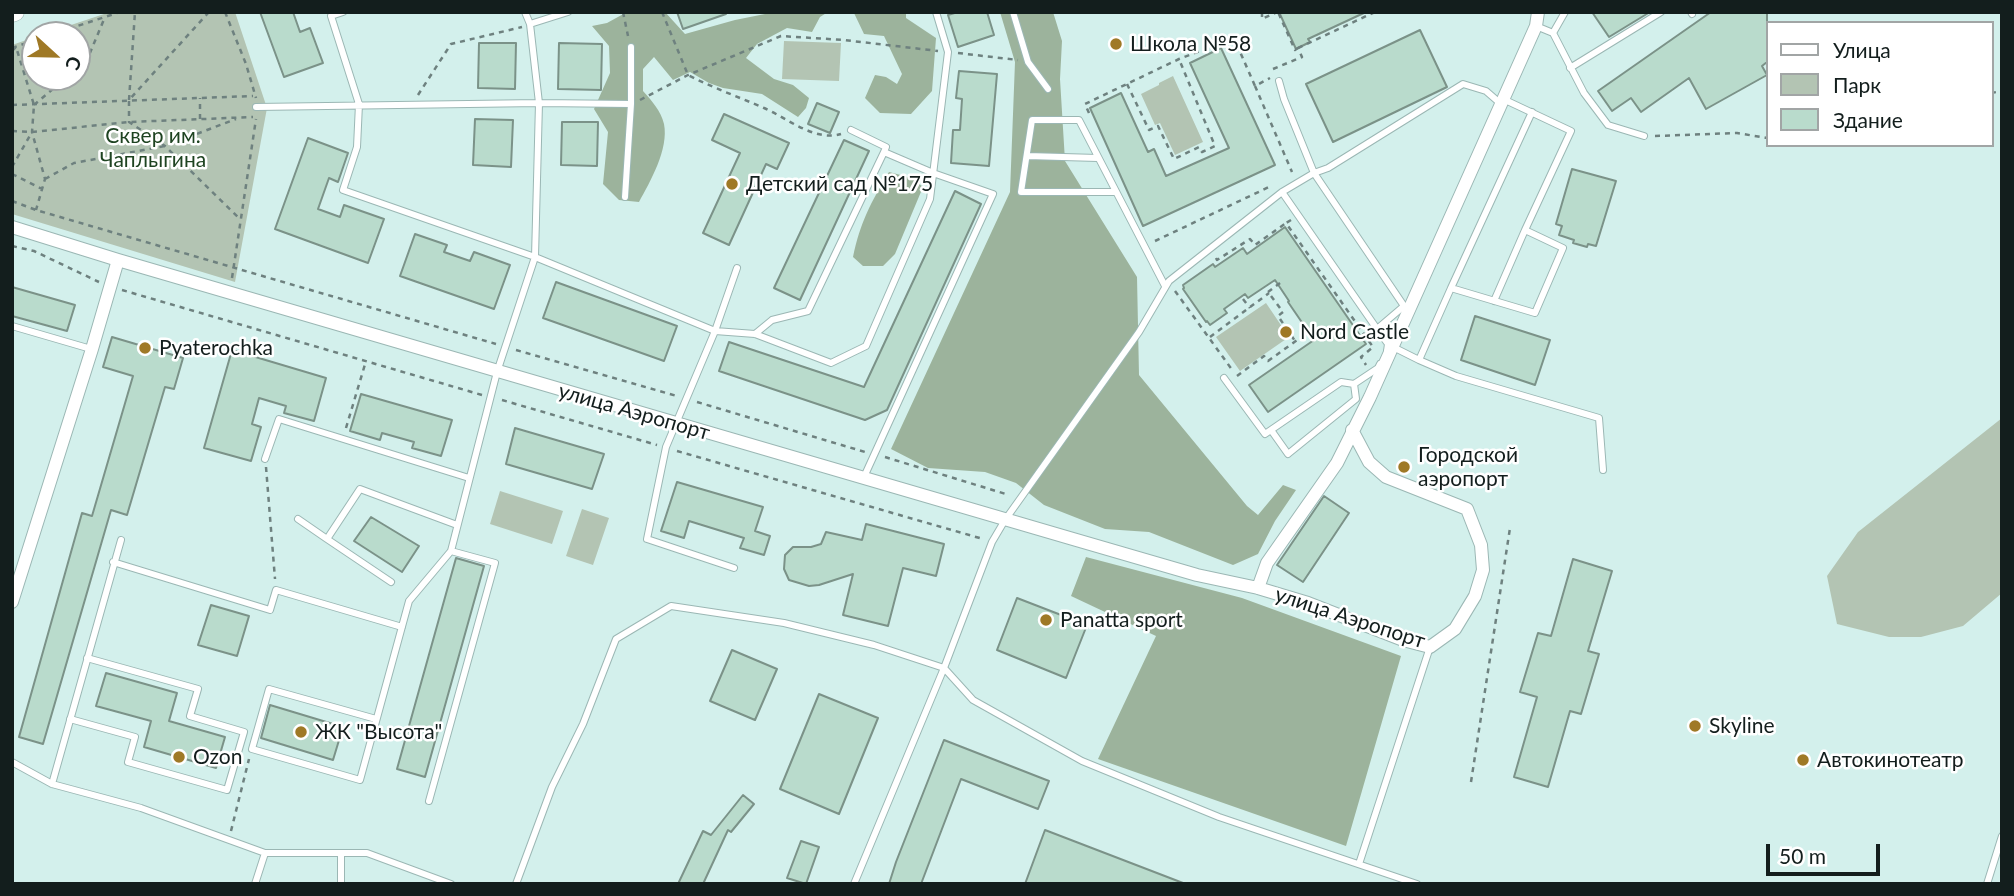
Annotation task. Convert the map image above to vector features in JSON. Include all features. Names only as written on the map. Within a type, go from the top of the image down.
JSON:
[{"type":"street","name":"улица Аэропорт","points":[[1258,588],[1267,563],[1337,463],[1370,397],[1536,26],[1538,12]]},
{"type":"street","name":"улица Аэропорт","points":[[12,227],[1005,520],[1197,575],[1258,588],[1308,603],[1403,640],[1430,647],[1455,629],[1475,596],[1483,570],[1481,545],[1467,509],[1386,477],[1368,463],[1352,430]]},
{"type":"street","points":[[12,602],[92,349],[117,260]]},
{"type":"lane","points":[[343,12],[331,16],[359,104],[357,148],[343,190],[535,257],[715,331],[755,334],[831,363],[866,346],[930,199],[948,52],[936,12]]},
{"type":"lane","points":[[376,719],[269,689],[252,749],[360,780],[409,601],[451,551],[497,372],[535,257],[539,103],[530,24],[526,12]]},
{"type":"lane","points":[[530,24],[568,12]]},
{"type":"lane","points":[[1013,12],[1028,62],[1048,89]]},
{"type":"lane","points":[[1553,33],[1565,12]]},
{"type":"lane","points":[[1570,68],[1661,12]]},
{"type":"lane","points":[[1536,26],[1553,33],[1589,101],[1608,125],[1644,136]]},
{"type":"lane","points":[[625,197],[631,104],[631,47]]},
{"type":"lane","points":[[1278,78],[1314,173],[1404,306],[1377,329]]},
{"type":"lane","points":[[854,884],[944,668],[992,542],[1139,332],[1171,279],[1282,192],[1328,168],[1463,84],[1486,91],[1502,102],[1532,112],[1571,131],[1494,301]]},
{"type":"lane","points":[[256,107],[359,104],[631,104]]},
{"type":"lane","points":[[1419,360],[1532,112]]},
{"type":"lane","points":[[1115,192],[1021,192],[1032,120],[1079,120],[1165,286]]},
{"type":"lane","points":[[755,334],[772,320],[808,311],[884,152],[886,146],[851,130]]},
{"type":"lane","points":[[863,478],[993,194],[884,152]]},
{"type":"lane","points":[[1027,156],[1098,158]]},
{"type":"lane","points":[[1224,378],[1265,434],[1341,382],[1354,384],[1378,368],[1386,355],[1388,344],[1282,192]]},
{"type":"lane","points":[[1451,288],[1535,313],[1563,248],[1525,230]]},
{"type":"lane","points":[[734,568],[647,539],[666,447],[715,331],[737,268]]},
{"type":"lane","points":[[12,326],[92,349]]},
{"type":"lane","points":[[1392,347],[1455,376],[1599,418],[1603,470]]},
{"type":"lane","points":[[1271,430],[1288,454],[1356,399],[1354,384]]},
{"type":"lane","points":[[265,459],[279,419],[469,478]]},
{"type":"lane","points":[[327,539],[360,489],[457,525]]},
{"type":"lane","points":[[298,519],[391,582]]},
{"type":"lane","points":[[51,784],[121,540]]},
{"type":"lane","points":[[429,801],[495,563],[451,551]]},
{"type":"lane","points":[[113,562],[270,610],[276,590],[402,627]]},
{"type":"lane","points":[[516,884],[552,787],[583,723],[616,639],[671,606],[784,623],[874,645],[944,668],[973,700],[1082,761],[1219,817],[1417,884]]},
{"type":"lane","points":[[1359,864],[1430,647]]},
{"type":"lane","points":[[70,719],[135,737],[128,762],[227,790],[244,732],[190,716],[198,689],[87,658]]},
{"type":"lane","points":[[12,762],[51,784],[141,808],[265,853],[367,853],[450,884]]},
{"type":"lane","points":[[1987,884],[1999,855],[2002,836]]},
{"type":"lane","points":[[256,884],[265,853]]},
{"type":"lane","points":[[341,853],[341,884]]},
{"type":"path","points":[[91,22],[120,12]]},
{"type":"path","points":[[129,122],[135,12]]},
{"type":"path","points":[[130,100],[209,12]]},
{"type":"path","points":[[225,12],[256,96],[256,107]]},
{"type":"path","points":[[623,12],[631,47]]},
{"type":"path","points":[[662,12],[688,75],[822,135],[837,136],[851,130]]},
{"type":"path","points":[[1262,12],[1262,19],[1278,12],[1295,50],[1375,12]]},
{"type":"path","points":[[91,50],[105,17]]},
{"type":"path","points":[[413,104],[451,44],[530,24]]},
{"type":"path","points":[[631,104],[688,75],[781,36],[845,40],[1028,62]]},
{"type":"path","points":[[1090,117],[1085,104],[1178,59],[1234,38],[1294,176]]},
{"type":"path","points":[[14,48],[34,105],[32,132],[45,179],[36,210]]},
{"type":"path","points":[[1273,69],[1302,57],[1298,48]]},
{"type":"path","points":[[1127,84],[1149,130],[1158,126],[1174,159],[1199,147],[1202,152],[1215,146],[1178,59]]},
{"type":"path","points":[[1255,86],[1278,78]]},
{"type":"path","points":[[34,105],[50,91]]},
{"type":"path","points":[[12,105],[256,96]]},
{"type":"path","points":[[200,97],[200,119]]},
{"type":"path","points":[[12,131],[32,132],[129,122],[256,117],[234,267]]},
{"type":"path","points":[[45,179],[74,163],[165,146],[239,118]]},
{"type":"path","points":[[129,122],[165,146],[240,219]]},
{"type":"path","points":[[12,167],[32,132]]},
{"type":"path","points":[[1644,136],[1737,133],[1766,138]]},
{"type":"path","points":[[12,174],[42,189]]},
{"type":"path","points":[[1151,243],[1270,187]]},
{"type":"path","points":[[1215,257],[1217,261],[1250,239],[1255,245],[1292,218]]},
{"type":"path","points":[[1286,223],[1373,348],[1361,357],[1367,365],[1341,382]]},
{"type":"path","points":[[1171,279],[1171,284],[1237,376],[1264,356],[1268,361],[1307,333]]},
{"type":"path","points":[[1209,337],[1280,283]]},
{"type":"path","points":[[1269,293],[1283,312],[1278,316],[1296,341]]},
{"type":"path","points":[[1243,299],[1250,308]]},
{"type":"path","points":[[342,439],[366,361]]},
{"type":"path","points":[[265,459],[276,590]]},
{"type":"path","points":[[1471,782],[1510,528]]},
{"type":"path","points":[[229,840],[252,749]]},
{"type":"green space","name":"Сквер им. Чаплыгина","points":[[110,12],[235,12],[267,108],[235,282],[12,214],[12,45],[21,42],[21,91],[91,91],[91,21],[83,21]]},
{"type":"green space","points":[[627,12],[665,12],[685,34],[775,12],[828,12],[820,17],[812,32],[787,28],[757,44],[746,58],[774,79],[793,85],[809,98],[806,108],[798,117],[762,94],[723,88],[690,72],[673,80],[654,57],[643,69],[643,91],[653,102],[664,124],[664,144],[653,175],[639,202],[619,200],[603,184],[608,132],[594,109],[610,73],[609,46],[592,26],[607,23]]},
{"type":"green space","points":[[847,12],[906,12],[906,18],[936,38],[932,91],[911,114],[880,113],[865,98],[875,75],[886,77],[897,84],[902,74],[884,36],[864,34],[854,13]]},
{"type":"green space","points":[[1000,12],[1053,12],[1062,41],[1060,79],[1065,161],[1137,277],[1139,375],[1247,506],[1258,515],[1283,485],[1296,490],[1275,521],[1258,554],[1233,565],[1149,532],[1105,529],[1044,505],[1016,483],[985,472],[928,468],[891,449],[1010,192],[1015,62]]},
{"type":"green space","points":[[784,41],[841,43],[839,81],[782,79]]},
{"type":"green space","points":[[1173,76],[1203,142],[1175,155],[1160,123],[1155,125],[1141,94]]},
{"type":"green space","points":[[889,172],[912,178],[923,187],[895,254],[883,266],[863,266],[853,257],[859,234]]},
{"type":"green space","points":[[1266,303],[1289,337],[1240,371],[1216,337]]},
{"type":"green space","points":[[2002,418],[2002,593],[1963,626],[1921,637],[1889,637],[1837,624],[1827,576],[1858,532]]},
{"type":"green space","points":[[500,491],[563,511],[552,544],[490,524]]},
{"type":"green space","points":[[582,509],[609,518],[593,565],[566,556]]},
{"type":"green space","points":[[1086,557],[1242,598],[1401,656],[1346,846],[1098,759],[1156,636],[1071,596]]},
{"type":"building","points":[[260,12],[293,12],[300,32],[310,28],[323,63],[284,77]]},
{"type":"building","points":[[677,12],[726,12],[726,14],[683,29]]},
{"type":"building","points":[[958,12],[987,12],[994,35],[958,47],[948,15]]},
{"type":"building","points":[[1279,12],[1366,12],[1308,39],[1310,42],[1296,49]]},
{"type":"building","points":[[1592,12],[1650,12],[1609,37]]},
{"type":"building","points":[[1711,12],[1767,12],[1766,63],[1762,66],[1766,76],[1706,109],[1689,78],[1641,112],[1631,98],[1612,111],[1598,91]]},
{"type":"building","points":[[1420,30],[1447,87],[1333,142],[1306,84]]},
{"type":"building","points":[[479,43],[516,43],[515,89],[478,88]]},
{"type":"building","points":[[559,43],[602,44],[601,90],[558,89]]},
{"type":"building","points":[[1221,48],[1275,165],[1143,226],[1090,108],[1121,93],[1148,152],[1154,149],[1166,176],[1229,148],[1190,63]]},
{"type":"building","points":[[959,71],[997,74],[989,166],[951,163],[953,130],[960,130],[962,99],[956,98]]},
{"type":"building","points":[[817,103],[839,112],[830,133],[808,124]]},
{"type":"building","points":[[724,114],[789,143],[777,169],[766,164],[729,245],[703,233],[740,153],[712,140]]},
{"type":"building","points":[[475,119],[513,120],[511,167],[473,165]]},
{"type":"building","points":[[562,122],[598,122],[597,166],[561,165]]},
{"type":"building","points":[[308,138],[348,153],[338,182],[329,178],[318,209],[340,217],[344,205],[384,219],[368,263],[275,229]]},
{"type":"building","points":[[844,140],[869,151],[800,300],[774,288]]},
{"type":"building","points":[[1572,169],[1616,181],[1596,246],[1588,244],[1587,247],[1573,243],[1574,240],[1559,235],[1562,226],[1556,224]]},
{"type":"building","points":[[955,191],[981,204],[887,410],[865,420],[719,371],[729,342],[864,387]]},
{"type":"building","points":[[1285,227],[1366,344],[1268,412],[1249,385],[1314,340],[1275,280],[1248,298],[1245,294],[1224,309],[1227,313],[1210,325],[1183,289],[1183,285],[1213,264],[1215,267],[1243,248],[1247,254]]},
{"type":"building","points":[[415,234],[447,245],[444,252],[470,261],[474,252],[510,265],[494,309],[400,276]]},
{"type":"building","points":[[556,282],[677,326],[664,361],[543,318]]},
{"type":"building","points":[[12,287],[75,305],[67,331],[12,316]]},
{"type":"building","points":[[1475,316],[1550,340],[1535,385],[1461,360]]},
{"type":"building","points":[[112,337],[183,358],[174,389],[165,387],[127,515],[111,510],[43,744],[19,737],[82,513],[92,516],[133,376],[103,367]]},
{"type":"building","points":[[232,350],[326,378],[314,421],[284,413],[286,406],[259,398],[252,424],[261,427],[251,461],[204,448]]},
{"type":"building","points":[[361,394],[452,420],[441,456],[412,448],[414,442],[382,433],[380,440],[350,431]]},
{"type":"building","points":[[515,428],[604,454],[592,489],[506,464]]},
{"type":"building","points":[[677,482],[763,507],[755,531],[770,536],[764,555],[740,548],[744,538],[689,521],[684,538],[661,531]]},
{"type":"building","points":[[1324,496],[1349,513],[1303,582],[1277,565]]},
{"type":"building","points":[[371,517],[419,546],[402,572],[354,541]]},
{"type":"building","points":[[866,524],[944,544],[936,576],[903,568],[888,626],[843,615],[853,574],[809,586],[789,580],[784,569],[785,555],[793,547],[821,544],[826,532],[862,540]]},
{"type":"building","points":[[456,558],[484,566],[425,777],[397,769]]},
{"type":"building","points":[[1573,559],[1612,571],[1588,651],[1599,654],[1581,714],[1570,711],[1548,787],[1514,777],[1537,697],[1520,692],[1538,633],[1551,636]]},
{"type":"building","points":[[1017,598],[1087,625],[1066,678],[997,650]]},
{"type":"building","points":[[211,605],[249,616],[237,656],[198,645]]},
{"type":"building","points":[[732,650],[777,669],[755,720],[710,701]]},
{"type":"building","points":[[106,673],[177,693],[169,721],[225,737],[216,768],[144,747],[151,721],[96,706]]},
{"type":"building","points":[[819,694],[878,718],[839,814],[780,789]]},
{"type":"building","name":"ЖК \"Высота\"","points":[[270,705],[343,727],[333,760],[261,738]]},
{"type":"building","points":[[944,740],[1049,781],[1038,809],[961,779],[921,884],[889,884],[896,862]]},
{"type":"building","points":[[743,795],[754,804],[731,832],[728,830],[703,884],[678,884],[703,831],[711,835]]},
{"type":"building","points":[[1045,830],[1183,883],[1183,884],[1025,884]]},
{"type":"building","points":[[801,841],[819,847],[806,884],[787,878]]},
{"type":"place","name":"Школа №58","points":[[1116,44]]},
{"type":"place","name":"Детский сад №175","points":[[732,184]]},
{"type":"place","name":"Nord Castle","points":[[1286,332]]},
{"type":"place","name":"Pyaterochka","points":[[145,348]]},
{"type":"place","name":"Городской аэропорт","points":[[1404,467]]},
{"type":"place","name":"Panatta sport","points":[[1046,620]]},
{"type":"place","name":"Skyline","points":[[1695,726]]},
{"type":"place","name":"ЖК \"Высота\"","points":[[301,732]]},
{"type":"place","name":"Ozon","points":[[179,757]]},
{"type":"place","name":"Автокинотеатр","points":[[1803,760]]}]
